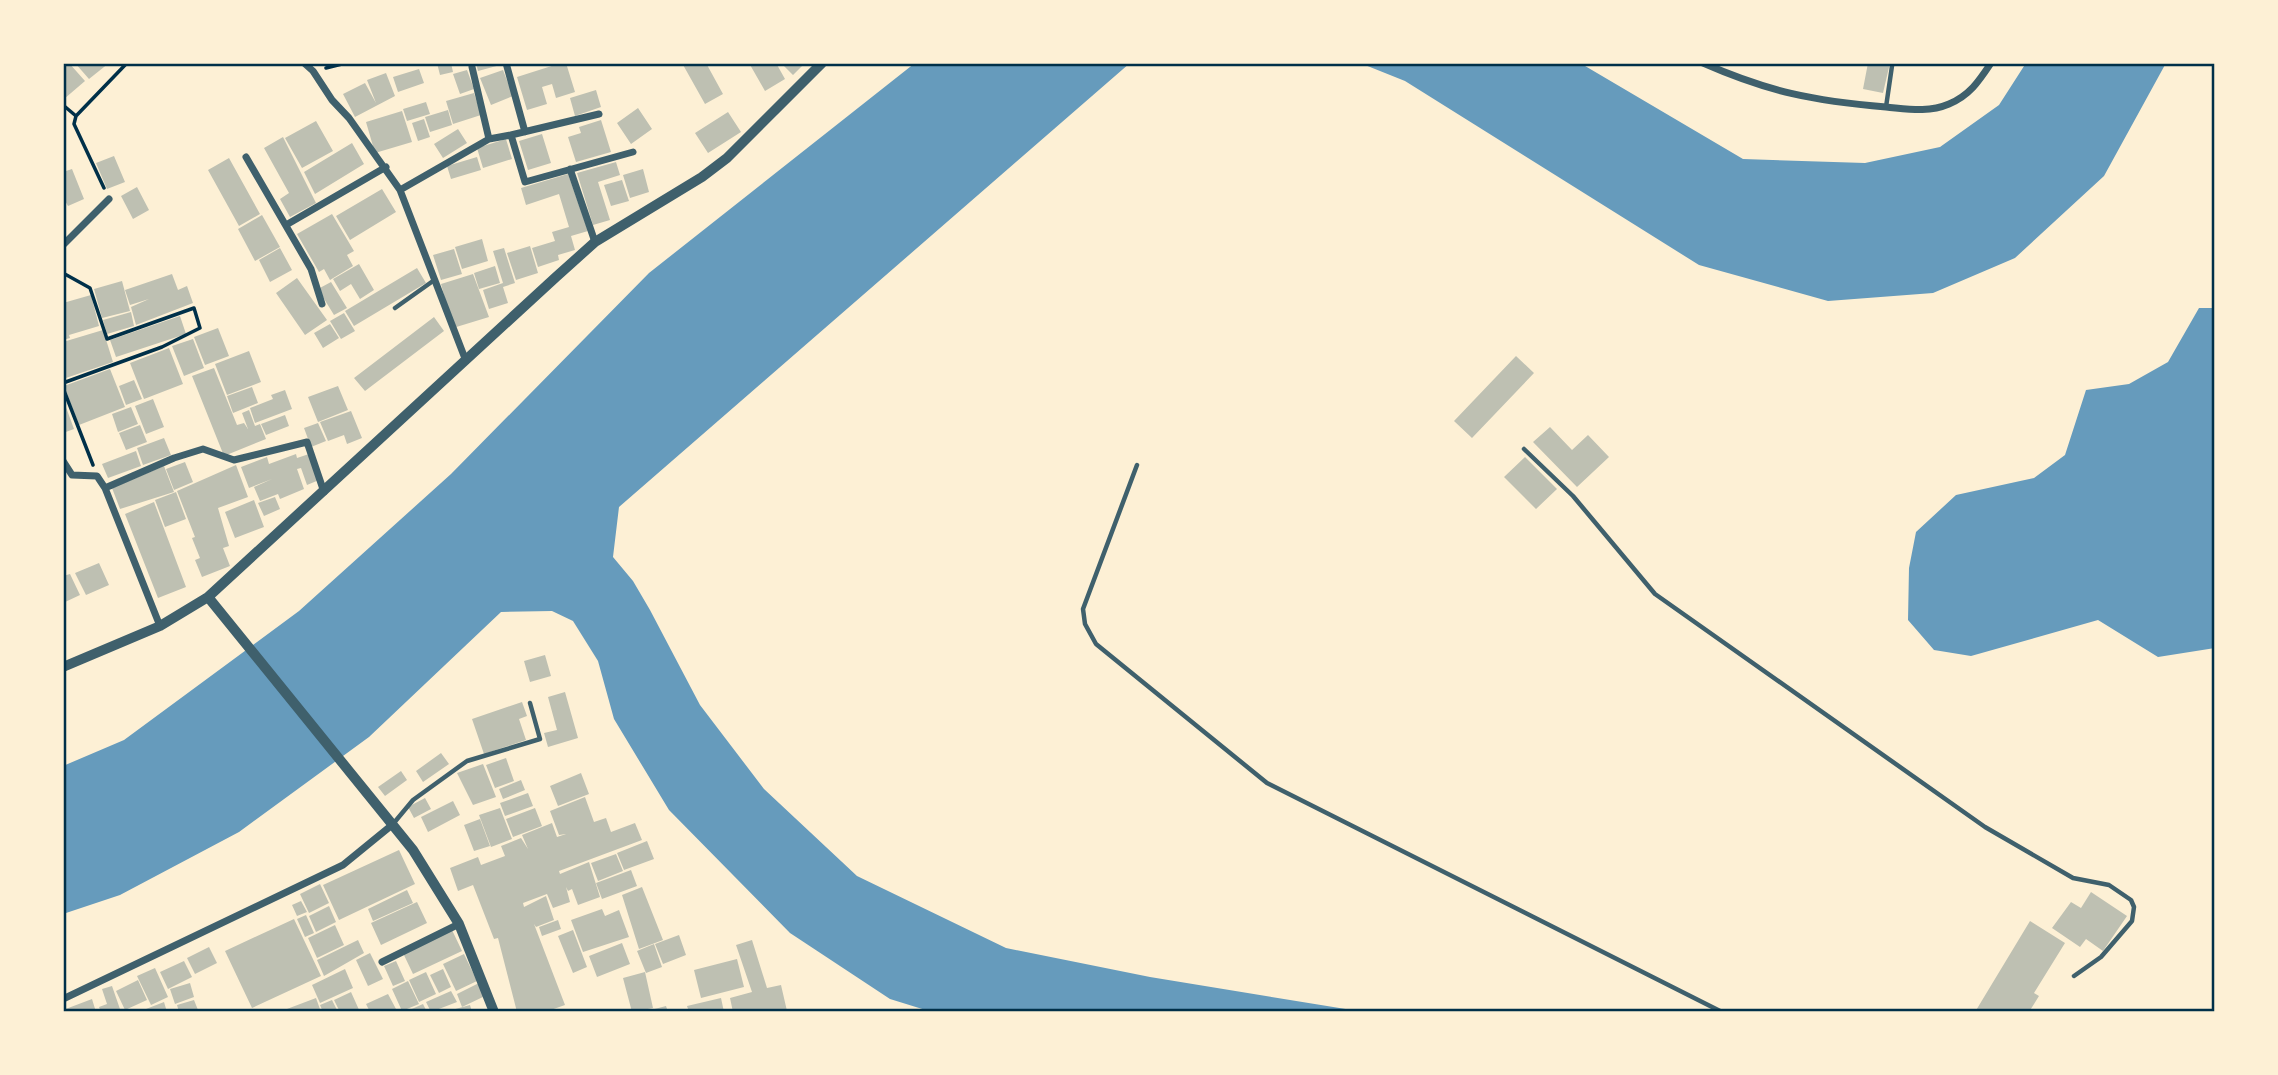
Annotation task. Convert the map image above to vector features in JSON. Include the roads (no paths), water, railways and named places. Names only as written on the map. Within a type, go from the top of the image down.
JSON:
[{"type":"street","points":[[304,63],[349,118],[400,190],[466,361]]},
{"type":"street","points":[[506,63],[525,132]]},
{"type":"street","points":[[63,667],[160,625],[208,597],[596,242],[702,177],[727,158],[822,63]]},
{"type":"street","points":[[1703,63],[1754,85],[1821,101],[1930,110],[1951,103],[1974,88],[1991,63]]},
{"type":"street","points":[[472,67],[489,139]]},
{"type":"street","points":[[400,190],[489,139],[599,114]]},
{"type":"street","points":[[511,135],[525,182],[634,152]]},
{"type":"street","points":[[247,157],[311,269],[322,304]]},
{"type":"street","points":[[286,225],[386,167]]},
{"type":"street","points":[[570,169],[596,242]]},
{"type":"street","points":[[63,245],[109,199]]},
{"type":"street","points":[[105,488],[174,458],[203,449],[234,460],[307,442],[324,492]]},
{"type":"street","points":[[63,461],[72,475],[97,476],[105,488],[160,625]]},
{"type":"street","points":[[208,597],[392,825],[439,888],[459,924],[494,1012]]},
{"type":"street","points":[[63,999],[343,865],[392,825]]},
{"type":"street","points":[[382,962],[459,924]]},
{"type":"lane","points":[[1886,107],[1892,65]]},
{"type":"lane","points":[[395,308],[433,281]]},
{"type":"lane","points":[[1524,449],[1573,496],[1655,594],[1984,827],[2073,878],[2109,885],[2131,900],[2134,907],[2132,921],[2101,957],[2074,976]]},
{"type":"lane","points":[[1137,465],[1083,609],[1085,624],[1096,644],[1268,783],[1721,1012]]},
{"type":"lane","points":[[392,825],[413,800],[467,761],[540,739],[530,703]]},
{"type":"water","points":[[915,63],[1130,63],[619,507],[613,557],[633,581],[700,705],[764,789],[857,876],[1006,948],[1150,977],[1364,1012],[932,1012],[890,999],[790,933],[669,810],[614,719],[598,661],[573,621],[552,611],[501,612],[369,737],[239,832],[120,895],[63,914],[63,766],[124,740],[299,611],[451,474],[649,273]]},
{"type":"water","points":[[1360,63],[1580,63],[1743,159],[1865,163],[1940,147],[1999,105],[2026,63],[2166,63],[2104,176],[2015,258],[1933,293],[1828,301],[1699,265],[1405,81]]},
{"type":"water","points":[[2199,308],[2215,308],[2215,648],[2158,657],[2098,620],[1971,656],[1934,650],[1908,620],[1909,568],[1916,532],[1956,495],[2034,478],[2065,455],[2086,390],[2129,384],[2168,362]]}]
